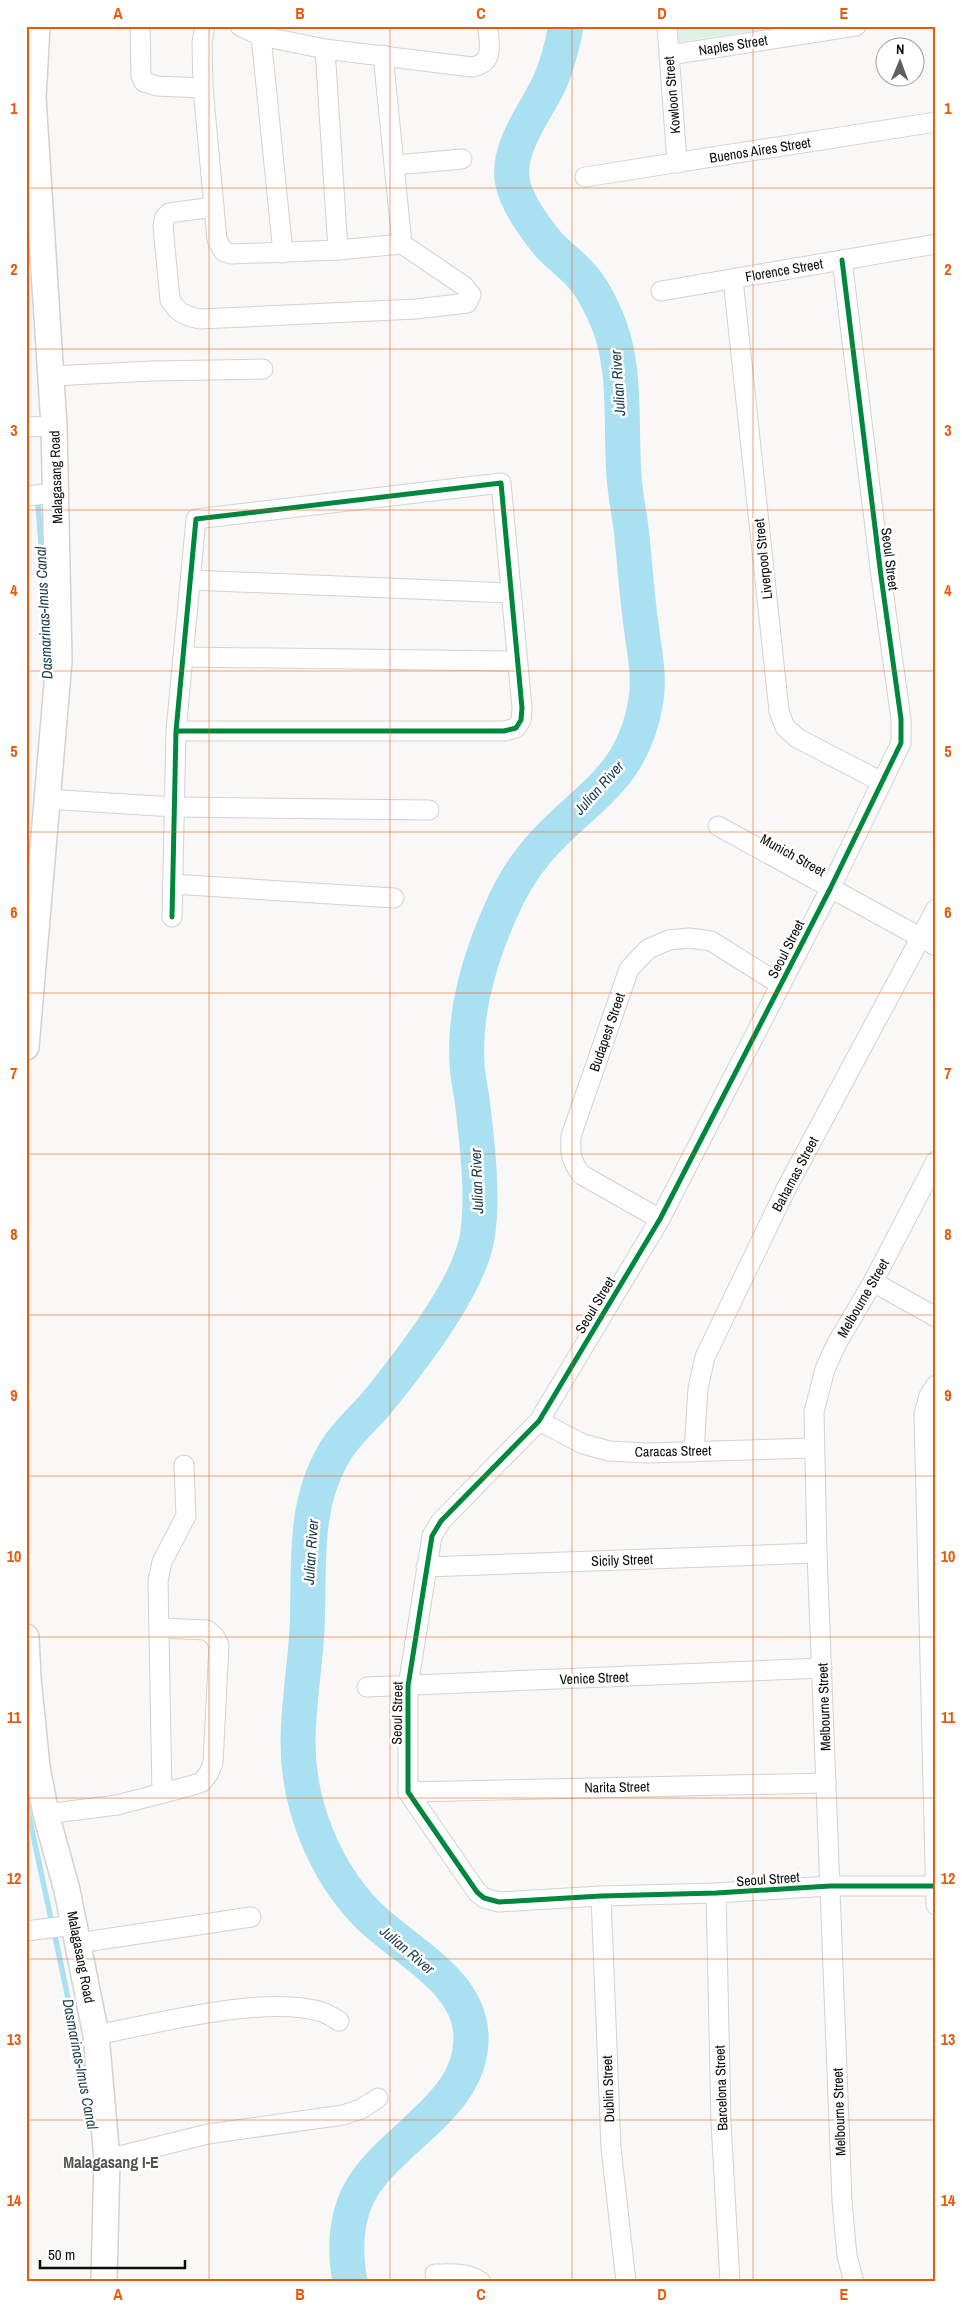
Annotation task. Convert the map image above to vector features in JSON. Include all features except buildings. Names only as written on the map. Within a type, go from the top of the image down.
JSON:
[{"type":"main road","name":"Malagasang Road","points":[[26,1047],[59,661],[57,494],[52,376],[33,98],[37,26]]},
{"type":"main road","name":"Malagasang Road","points":[[26,1637],[27,1678],[37,1767],[46,1814],[76,1934],[96,2035],[107,2159],[104,2282]]},
{"type":"street","points":[[140,26],[141,76],[144,82],[157,86],[203,88]]},
{"type":"street","points":[[205,26],[202,42],[203,88],[214,206],[217,240],[224,252],[230,254],[283,254],[402,244],[464,286],[471,294],[470,299],[460,305],[416,309],[200,319],[184,316],[176,310],[170,300],[163,226],[165,217],[169,213],[214,206]]},
{"type":"street","points":[[240,26],[260,36],[325,49],[472,67],[482,65],[489,53],[488,26]]},
{"type":"street","name":"Kowloon Street","points":[[667,26],[677,163]]},
{"type":"street","name":"Naples Street","points":[[669,55],[856,26]]},
{"type":"street","points":[[260,36],[283,254]]},
{"type":"street","points":[[325,49],[338,250]]},
{"type":"street","points":[[383,55],[402,244]]},
{"type":"street","name":"Buenos Aires Street","points":[[585,177],[936,122]]},
{"type":"street","points":[[395,165],[462,159]]},
{"type":"street","name":"Florence Street","points":[[661,291],[936,244]]},
{"type":"street","name":"Seoul Street","points":[[842,260],[881,576],[901,718],[901,744],[830,889],[660,1219],[539,1421],[441,1521],[432,1536],[408,1686],[408,1792],[477,1892],[484,1898],[499,1902],[830,1886],[935,1886]]},
{"type":"street","name":"Liverpool Street","points":[[733,279],[779,711],[785,727],[797,738],[882,782]]},
{"type":"street","points":[[52,376],[153,371],[263,369]]},
{"type":"street","points":[[26,427],[54,426]]},
{"type":"street","points":[[172,917],[176,731],[196,519],[501,483],[516,661],[522,708],[521,720],[516,728],[504,731],[176,731]]},
{"type":"street","points":[[26,496],[57,494]]},
{"type":"street","points":[[191,580],[511,593]]},
{"type":"street","points":[[183,657],[516,661]]},
{"type":"street","points":[[46,799],[174,807],[429,810]]},
{"type":"street","name":"Munich Street","points":[[718,826],[928,943]]},
{"type":"street","points":[[172,884],[394,898]]},
{"type":"street","name":"Bahamas Street","points":[[694,1452],[698,1388],[705,1357],[786,1189],[928,943],[936,909]]},
{"type":"street","name":"Budapest Street","points":[[660,1219],[582,1176],[574,1165],[570,1154],[571,1136],[629,969],[648,949],[669,940],[688,938],[711,941],[781,985]]},
{"type":"street","name":"Melbourne Street","points":[[854,2282],[847,2256],[842,2202],[817,1554],[814,1412],[826,1369],[837,1343],[873,1282],[936,1161]]},
{"type":"street","points":[[873,1282],[936,1317]]},
{"type":"street","points":[[936,1385],[929,1396],[924,1414],[930,1464],[936,1905]]},
{"type":"street","name":"Caracas Street","points":[[539,1421],[583,1444],[609,1451],[694,1452],[814,1448]]},
{"type":"street","points":[[162,1793],[158,1581],[160,1570],[186,1516],[184,1465]]},
{"type":"street","name":"Sicily Street","points":[[426,1567],[817,1554]]},
{"type":"street","points":[[46,1814],[117,1805],[202,1782],[209,1773],[213,1762],[219,1645],[215,1637],[207,1630],[160,1628]]},
{"type":"street","name":"Venice Street","points":[[367,1687],[822,1668]]},
{"type":"street","name":"Narita Street","points":[[408,1792],[826,1783]]},
{"type":"street","name":"Barcelona Street","points":[[716,1893],[721,2122],[730,2282]]},
{"type":"street","name":"Dublin Street","points":[[601,1896],[611,2148],[626,2282]]},
{"type":"street","points":[[26,1931],[76,1934],[252,1917]]},
{"type":"street","points":[[96,2035],[193,2016],[260,2008],[302,2008],[324,2012],[340,2021]]},
{"type":"street","points":[[107,2159],[208,2134],[344,2115],[361,2109],[378,2098]]},
{"type":"street","points":[[435,2274],[464,2274],[472,2276],[481,2282]]},
{"type":"green space","points":[[678,26],[785,26],[679,42]]},
{"type":"waterway","name":"Julian River","points":[[350,2282],[347,2260],[348,2227],[358,2195],[371,2175],[388,2156],[427,2121],[459,2082],[468,2060],[471,2035],[467,2015],[459,1997],[446,1981],[381,1927],[352,1897],[326,1857],[308,1812],[299,1766],[298,1743],[307,1630],[308,1563],[312,1519],[322,1477],[332,1457],[348,1434],[380,1399],[422,1344],[451,1300],[472,1258],[479,1222],[480,1187],[476,1132],[468,1071],[468,1024],[474,987],[492,932],[511,889],[538,850],[619,769],[640,727],[647,691],[646,662],[625,483],[620,372],[612,332],[588,284],[549,245],[532,222],[521,205],[512,179],[512,167],[518,143],[551,79],[559,57],[566,26]]},
{"type":"waterway","name":"Dasmarinas-Imus Canal","points":[[38,503],[46,610]]},
{"type":"waterway","name":"Dasmarinas-Imus Canal","points":[[26,1802],[51,1919]]},
{"type":"waterway","name":"Dasmarinas-Imus Canal","points":[[55,1936],[91,2108]]},
{"type":"cycle path","points":[[842,260],[881,576],[901,719],[901,743],[830,889],[660,1219],[539,1421],[441,1521],[432,1536],[408,1686],[408,1792],[477,1892],[484,1898],[499,1902],[830,1886],[936,1886]]},
{"type":"cycle path","points":[[172,917],[176,731],[196,519],[501,483],[522,708],[521,720],[516,728],[504,731],[176,731]]},
{"type":"district","name":"Malagasang I-E","points":[[111,2162]]}]
